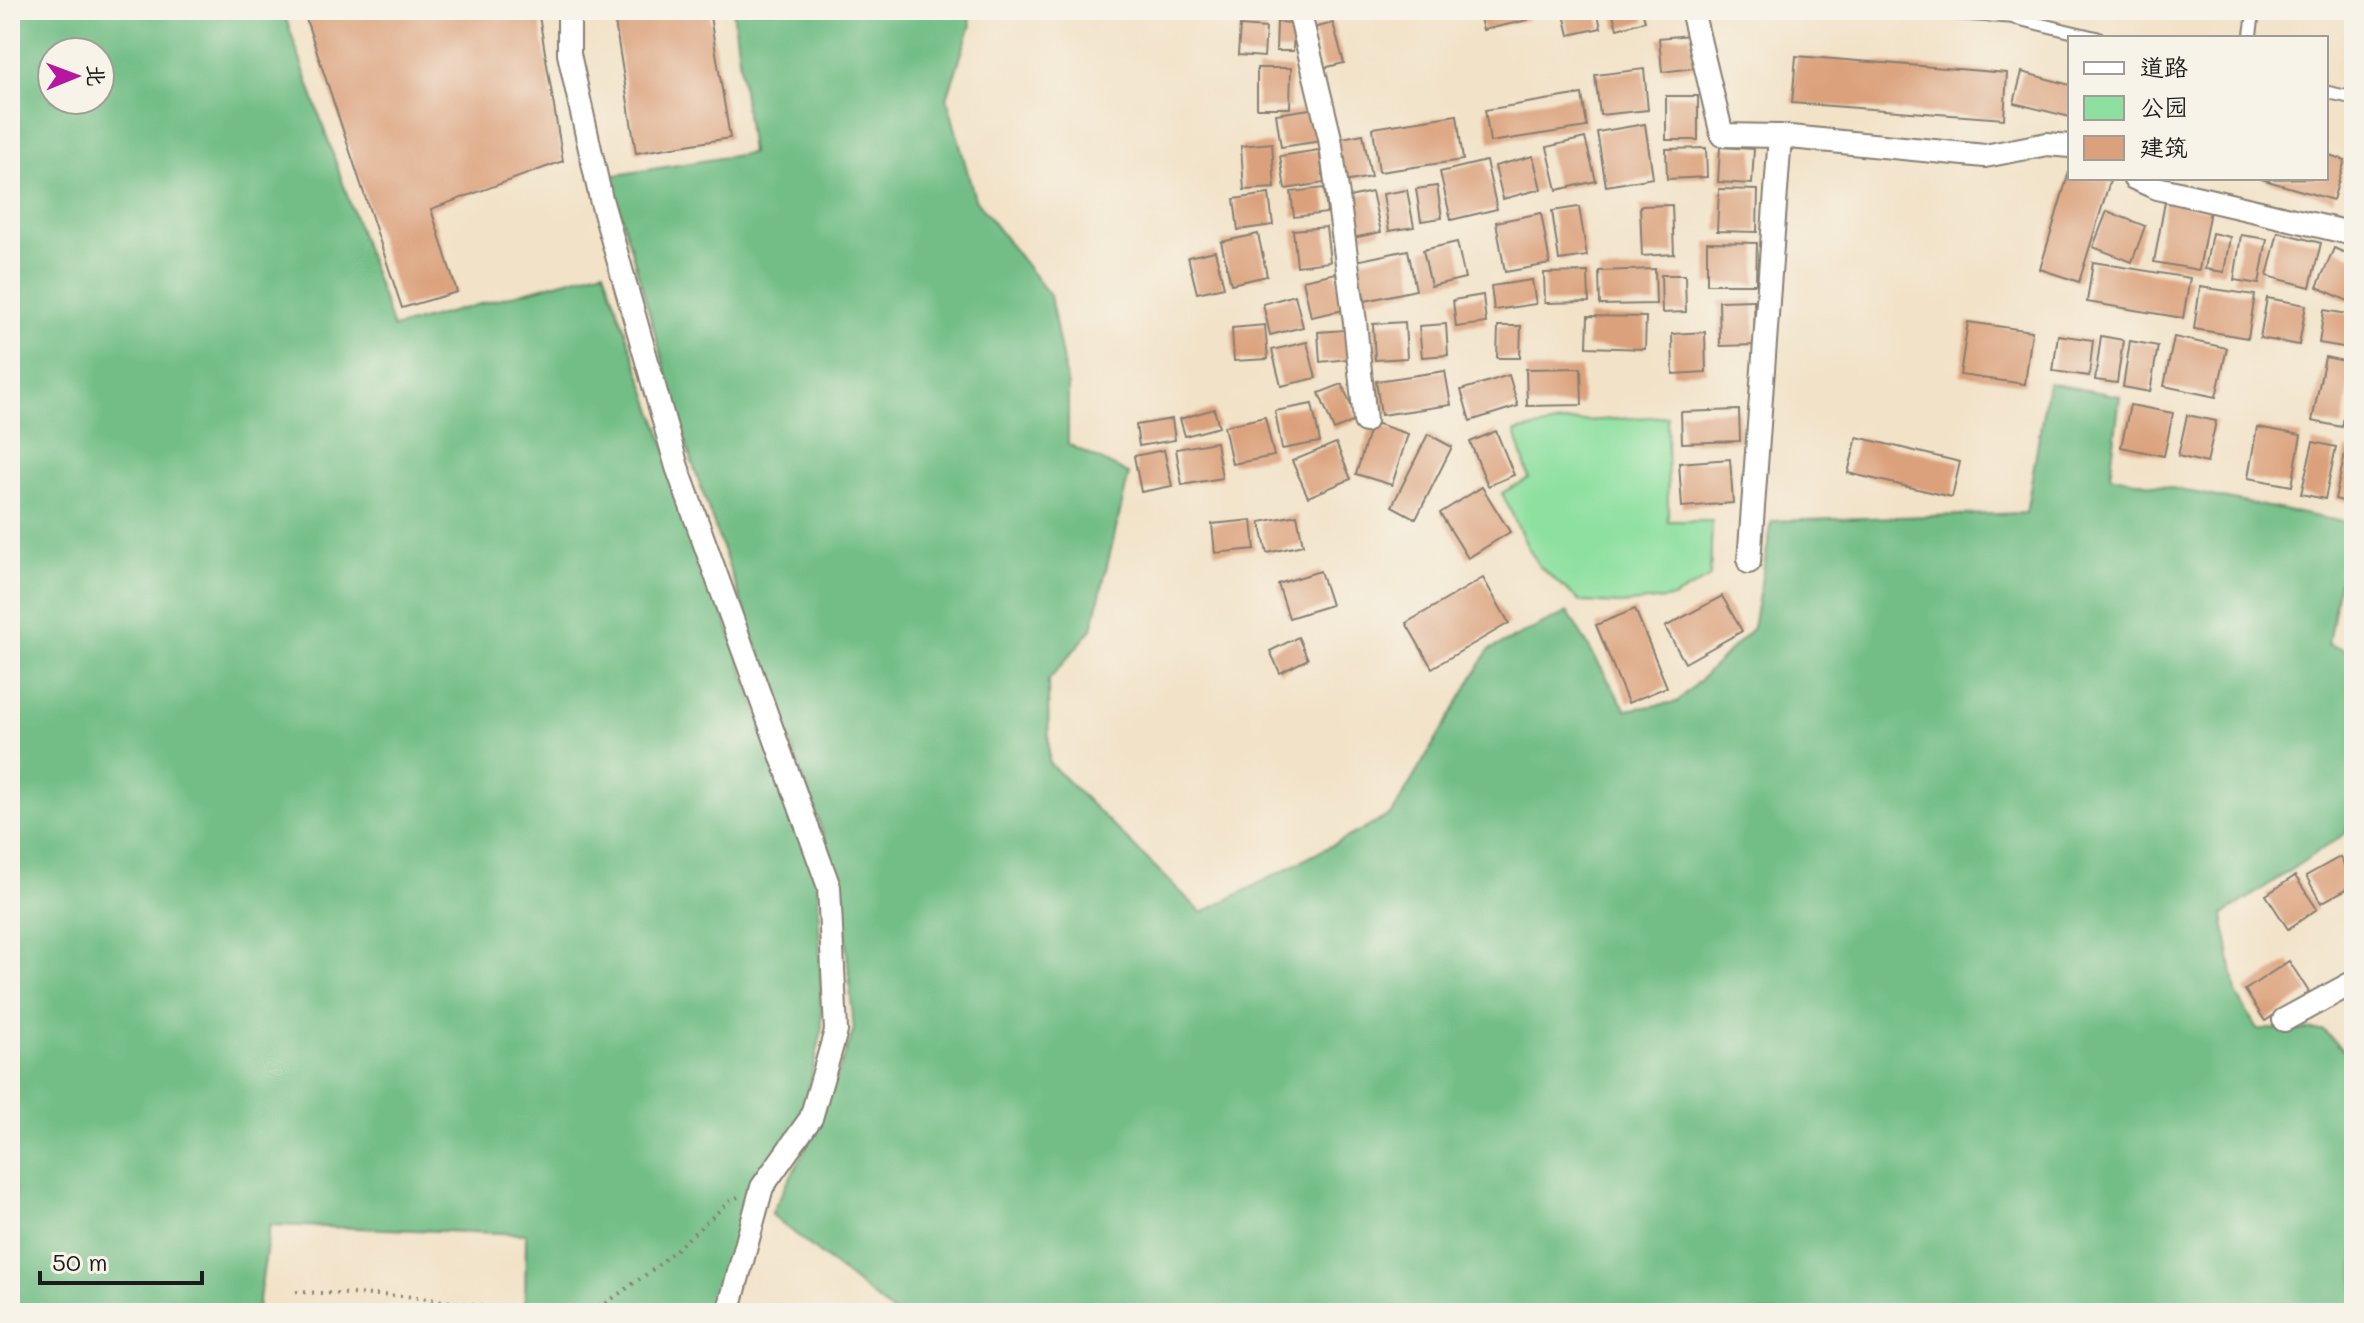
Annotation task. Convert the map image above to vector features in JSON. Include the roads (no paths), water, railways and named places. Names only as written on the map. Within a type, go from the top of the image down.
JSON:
[{"type":"street","points":[[569,10],[569,54],[601,199],[677,467],[829,887],[836,1031],[811,1118],[762,1187],[728,1313]]},
{"type":"street","points":[[1299,10],[1330,138],[1365,421]]},
{"type":"street","points":[[1692,10],[1722,135],[1780,136],[1985,156],[2047,144],[2068,146]]},
{"type":"street","points":[[1749,562],[1780,136]]},
{"type":"street","points":[[2139,180],[2157,188],[2354,234]]},
{"type":"street","points":[[2284,1020],[2354,982]]},
{"type":"lane","points":[[1899,10],[2010,17],[2090,36]]},
{"type":"lane","points":[[2250,36],[2254,10]]},
{"type":"lane","points":[[2328,92],[2354,98]]}]
